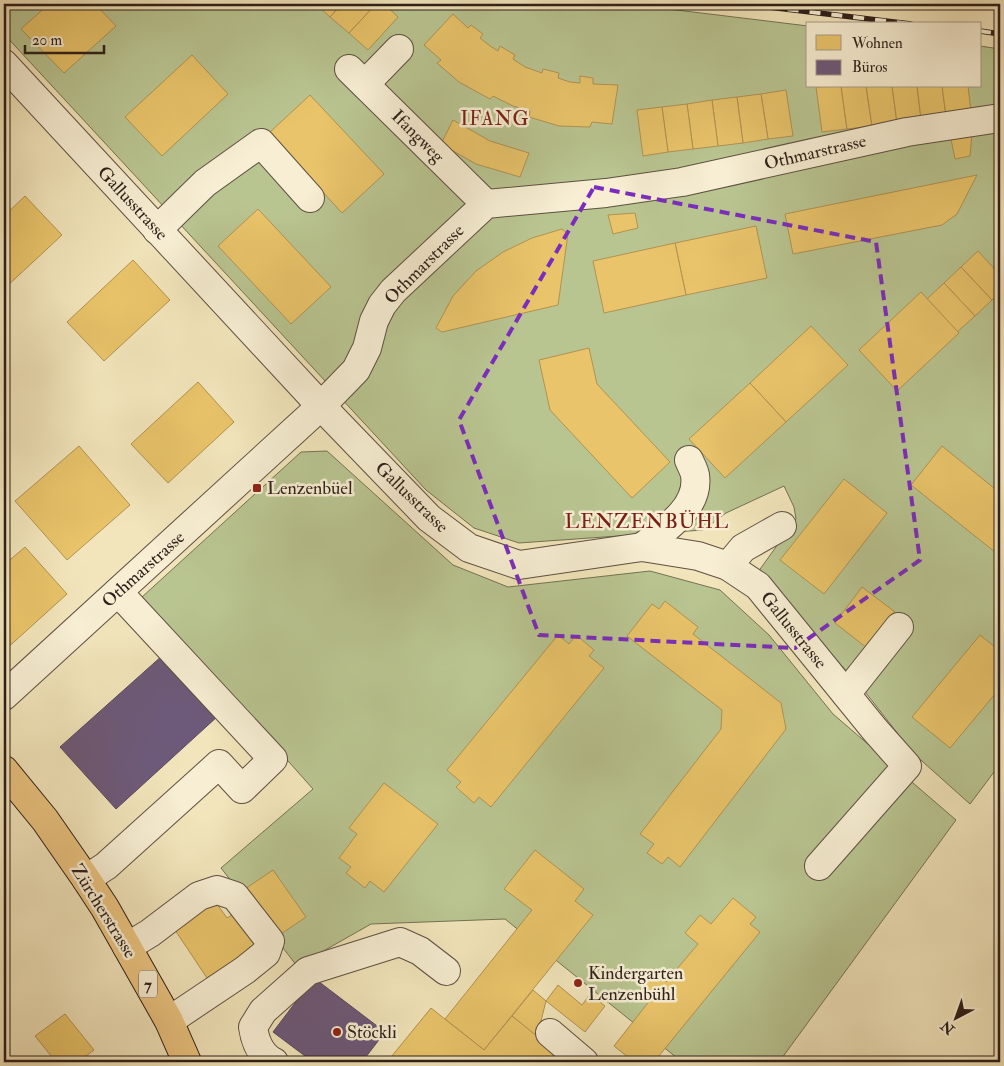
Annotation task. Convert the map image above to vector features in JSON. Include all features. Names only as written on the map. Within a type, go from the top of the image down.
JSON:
[{"type":"main road","name":"Zürcherstrasse","points":[[4,770],[45,820],[86,879],[170,1021],[187,1062]]},
{"type":"street","name":"Ifangweg","points":[[399,49],[357,76],[486,204]]},
{"type":"street","name":"Gallusstrasse","points":[[4,64],[321,406],[429,518],[470,548],[519,565],[642,547],[698,556],[728,566],[758,586],[907,766],[820,866]]},
{"type":"street","name":"Othmarstrasse","points":[[4,696],[321,406],[356,370],[367,348],[374,321],[382,304],[393,291],[486,204],[682,182],[907,132],[1000,118]]},
{"type":"street","points":[[157,230],[205,183],[261,143],[310,198]]},
{"type":"street","points":[[642,547],[673,523],[688,507],[696,486],[695,474],[690,460]]},
{"type":"street","points":[[728,566],[743,548],[782,526]]},
{"type":"street","points":[[86,879],[106,866],[219,764],[242,789],[273,759],[118,592]]},
{"type":"street","points":[[846,694],[899,627]]},
{"type":"street","points":[[127,947],[150,933],[199,896],[217,890],[235,896],[270,941],[266,953],[170,1021]]},
{"type":"street","points":[[274,1062],[266,1059],[255,1041],[253,1027],[263,1011],[308,971],[400,942],[420,951],[446,971]]},
{"type":"street","points":[[550,1033],[584,1062]]},
{"type":"highlighted area","points":[[594,187],[876,242],[920,560],[795,648],[539,635],[459,420]]},
{"type":"green space","points":[[4,4],[627,4],[806,26],[806,88],[982,88],[982,46],[1000,49],[1000,764],[970,804],[913,753],[866,693],[758,572],[796,519],[794,507],[784,486],[726,513],[703,530],[519,543],[474,528],[426,490],[4,34]]},
{"type":"green space","points":[[327,451],[453,565],[508,587],[650,571],[720,590],[769,635],[833,714],[956,820],[779,1062],[682,1062],[505,919],[371,924],[297,966],[221,868],[313,789],[142,597],[301,452]]},
{"type":"building: Wohnen","points":[[49,4],[95,4],[116,26],[64,73],[21,29]]},
{"type":"building: Wohnen","points":[[316,4],[342,4],[330,17]]},
{"type":"building: Wohnen","points":[[342,4],[376,4],[349,33],[330,17]]},
{"type":"building: Wohnen","points":[[376,4],[384,4],[398,17],[368,50],[349,33]]},
{"type":"building: Wohnen","points":[[453,14],[468,28],[471,25],[483,34],[480,38],[490,46],[498,51],[500,46],[515,55],[513,59],[525,67],[542,73],[543,69],[559,73],[558,78],[570,82],[580,83],[580,76],[593,78],[593,84],[618,85],[612,124],[592,122],[590,127],[559,126],[529,117],[530,111],[513,106],[493,96],[490,99],[459,82],[437,63],[441,60],[424,45]]},
{"type":"building: Wohnen","points":[[192,55],[228,94],[162,156],[125,117]]},
{"type":"building: Wohnen","points":[[816,88],[841,88],[847,129],[822,132]]},
{"type":"building: Wohnen","points":[[841,88],[866,88],[872,126],[847,129]]},
{"type":"building: Wohnen","points":[[866,88],[892,88],[897,123],[872,126]]},
{"type":"building: Wohnen","points":[[892,88],[917,88],[921,119],[897,123]]},
{"type":"building: Wohnen","points":[[917,88],[942,88],[946,116],[921,119]]},
{"type":"building: Wohnen","points":[[942,88],[968,88],[971,112],[946,116]]},
{"type":"building: Wohnen","points":[[786,90],[793,136],[768,139],[761,94]]},
{"type":"building: Wohnen","points":[[761,94],[768,139],[743,143],[737,97]]},
{"type":"building: Wohnen","points":[[310,95],[384,174],[342,213],[269,133]]},
{"type":"building: Wohnen","points":[[737,97],[743,143],[718,146],[712,100]]},
{"type":"building: Wohnen","points":[[712,100],[718,146],[693,149],[687,104]]},
{"type":"building: Wohnen","points":[[687,104],[693,149],[668,152],[662,107]]},
{"type":"building: Wohnen","points":[[662,107],[668,152],[643,156],[637,110]]},
{"type":"building: Wohnen","points":[[453,120],[490,141],[529,153],[520,177],[476,164],[441,144]]},
{"type":"building: Wohnen","points":[[972,134],[970,156],[955,159],[951,139]]},
{"type":"building: Wohnen","points":[[977,175],[957,214],[942,225],[793,254],[785,214]]},
{"type":"building: Wohnen","points":[[25,196],[62,235],[4,289],[4,216]]},
{"type":"building: Wohnen","points":[[258,209],[331,287],[291,324],[218,246]]},
{"type":"building: Wohnen","points":[[635,213],[638,228],[613,234],[608,215]]},
{"type":"building: Wohnen","points":[[756,226],[767,278],[686,295],[675,243]]},
{"type":"building: Wohnen","points":[[562,229],[568,234],[558,305],[442,332],[436,328],[453,296],[476,271],[503,252],[532,238]]},
{"type":"building: Wohnen","points":[[675,243],[686,295],[604,313],[593,261]]},
{"type":"building: Wohnen","points":[[978,251],[1000,275],[1000,292],[992,300],[961,267]]},
{"type":"building: Wohnen","points":[[133,260],[170,300],[104,361],[67,322]]},
{"type":"building: Wohnen","points":[[961,267],[992,300],[975,316],[944,283]]},
{"type":"building: Wohnen","points":[[944,283],[975,316],[957,332],[927,299]]},
{"type":"building: Wohnen","points":[[921,292],[959,333],[897,391],[859,350]]},
{"type":"building: Wohnen","points":[[811,326],[848,365],[786,422],[750,383]]},
{"type":"building: Wohnen","points":[[589,348],[597,384],[670,462],[632,498],[550,410],[539,360]]},
{"type":"building: Wohnen","points":[[198,382],[234,422],[168,483],[131,444]]},
{"type":"building: Wohnen","points":[[750,383],[786,422],[725,478],[689,439]]},
{"type":"building: Wohnen","points":[[79,446],[130,505],[67,560],[15,501]]},
{"type":"building: Wohnen","points":[[942,446],[1000,493],[1000,556],[911,485]]},
{"type":"building: Wohnen","points":[[844,479],[887,513],[824,594],[780,560]]},
{"type":"building: Wohnen","points":[[25,547],[67,594],[4,651],[4,565]]},
{"type":"building: Wohnen","points":[[862,587],[895,612],[867,648],[835,623]]},
{"type":"building: Wohnen","points":[[665,601],[698,627],[693,634],[781,703],[786,729],[680,867],[668,857],[662,864],[647,853],[654,844],[640,834],[721,729],[722,710],[627,636],[652,604],[659,609]]},
{"type":"building: Wohnen","points":[[558,635],[569,644],[576,635],[594,650],[589,656],[604,668],[491,807],[479,797],[474,803],[456,787],[461,782],[447,770]]},
{"type":"building: Wohnen","points":[[980,635],[1000,651],[1000,688],[950,748],[912,717]]},
{"type":"building: Wohnen","points":[[384,783],[438,824],[384,892],[370,881],[365,888],[346,873],[351,867],[339,858],[357,834],[349,828]]},
{"type":"building: Wohnen","points":[[535,850],[584,889],[575,901],[593,915],[484,1050],[445,1019],[532,910],[504,889]]},
{"type":"building: Wohnen","points":[[273,870],[306,917],[278,936],[245,889]]},
{"type":"building: Wohnen","points":[[212,897],[227,918],[235,913],[257,945],[207,978],[171,924]]},
{"type":"building: Wohnen","points":[[733,898],[756,917],[750,924],[760,932],[654,1062],[634,1062],[614,1046],[651,999],[640,990],[654,973],[666,982],[698,944],[685,933],[700,915],[711,924]]},
{"type":"building: Wohnen","points":[[558,985],[582,1005],[590,994],[605,1006],[585,1032],[546,1001]]},
{"type":"building: Wohnen","points":[[533,990],[546,1001],[537,1037],[512,1016]]},
{"type":"building: Wohnen","points":[[431,1008],[484,1050],[512,1016],[569,1062],[387,1062]]},
{"type":"building: Wohnen","points":[[65,1014],[94,1050],[78,1062],[56,1062],[35,1036]]},
{"type":"building: Büros","points":[[163,655],[218,716],[116,809],[60,747]]},
{"type":"building: Büros","points":[[314,978],[385,1032],[362,1062],[313,1062],[273,1032]]},
{"type":"railway","points":[[744,4],[894,22]]},
{"type":"railway","points":[[982,31],[1000,34]]},
{"type":"place","name":"Lenzenbüel","points":[[257,488]]},
{"type":"place","name":"Kindergarten Lenzenbühl","points":[[578,983]]},
{"type":"place","name":"Stöckli","points":[[337,1032]]},
{"type":"district","name":"IFANG","points":[[495,118]]},
{"type":"district","name":"LENZENBÜHL","points":[[647,521]]}]
